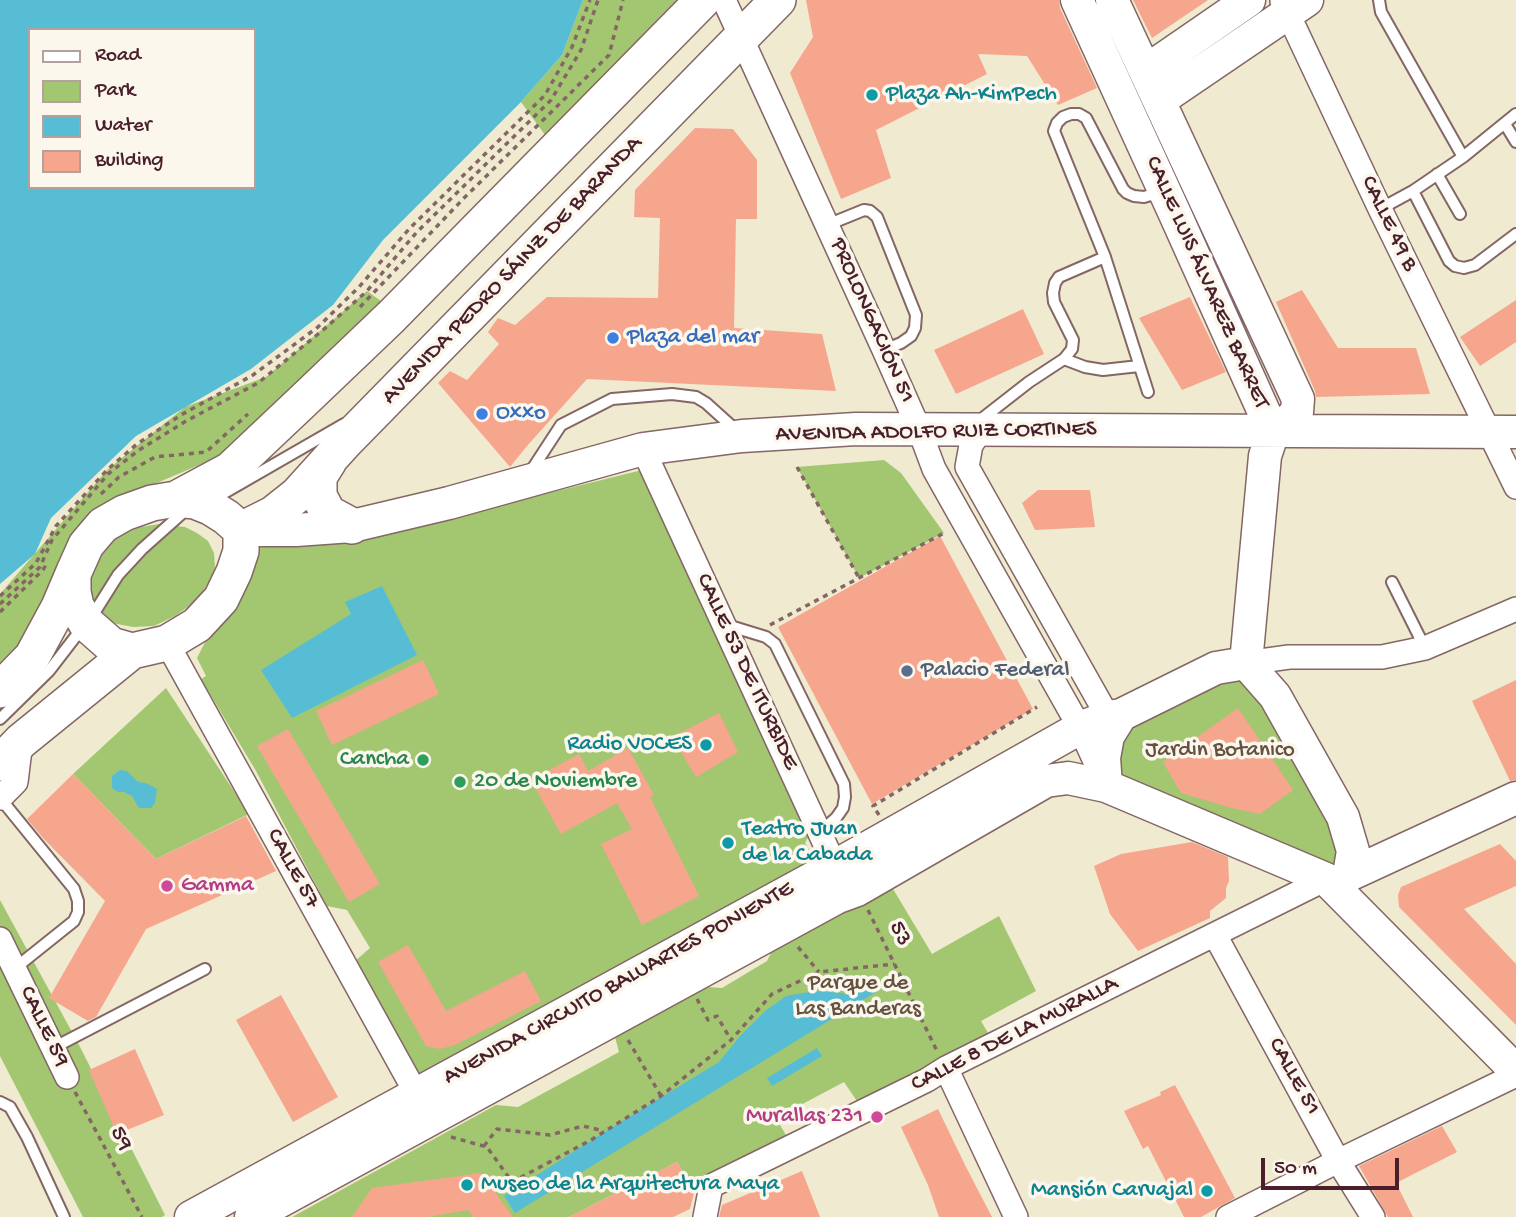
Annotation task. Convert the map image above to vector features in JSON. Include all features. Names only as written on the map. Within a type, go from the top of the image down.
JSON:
[{"type":"main road","points":[[186,507],[230,470],[391,317],[703,0]]},
{"type":"main road","name":"AVENIDA PEDRO SÁINZ DE BARANDA","points":[[241,530],[273,514],[296,495],[778,0]]},
{"type":"main road","name":"CALLE LUIS ÁLVAREZ BARRET","points":[[1077,0],[1273,432],[1297,412],[1298,399],[1112,0]]},
{"type":"main road","points":[[1146,71],[1249,0]]},
{"type":"main road","points":[[1160,100],[1293,4]]},
{"type":"main road","points":[[1170,202],[1206,199]]},
{"type":"main road","points":[[1198,265],[1230,250]]},
{"type":"main road","name":"AVENIDA ADOLFO RUIZ CORTINES","points":[[241,530],[352,526],[449,503],[642,449],[742,436],[856,429],[1503,432]]},
{"type":"main road","points":[[1273,432],[1265,456],[1246,663],[1275,696],[1343,817],[1353,850],[1338,877]]},
{"type":"main road","points":[[330,460],[319,477],[319,496],[328,513],[352,526]]},
{"type":"main road","points":[[0,690],[32,657],[59,607],[86,544],[103,526],[124,513],[152,503],[186,507],[226,517],[241,530],[241,551],[234,572],[221,599],[197,625],[167,643],[132,652],[7,741]]},
{"type":"main road","points":[[73,574],[76,606],[86,624],[111,645],[132,652]]},
{"type":"main road","name":"AVENIDA CIRCUITO BALUARTES PONIENTE","points":[[191,1217],[1103,720],[1216,668],[1246,663]]},
{"type":"main road","points":[[1103,720],[1108,736],[1104,758],[1106,786]]},
{"type":"main road","name":"AVENIDA CIRCUITO BALUARTES PONIENTE","points":[[251,1217],[838,897],[857,890],[1046,781],[1068,778],[1106,786],[1338,877]]},
{"type":"main road","points":[[1338,877],[1516,798]]},
{"type":"main road","points":[[1338,877],[1425,858],[1516,816]]},
{"type":"main road","points":[[1338,877],[1516,1041]]},
{"type":"main road","points":[[1338,877],[1516,1073]]},
{"type":"street","name":"PROLONGACIÓN 51","points":[[724,0],[884,350],[934,469],[1103,720],[1106,786]]},
{"type":"street","name":"CALLE 49 B","points":[[1293,4],[1380,209],[1503,432],[1516,487]]},
{"type":"street","points":[[975,430],[967,467],[1103,720]]},
{"type":"street","name":"CALLE 53 DE ITURBIDE","points":[[642,449],[835,866],[857,890]]},
{"type":"street","points":[[1246,663],[1289,657],[1382,657],[1425,648],[1516,609]]},
{"type":"street","name":"CALLE 57","points":[[167,643],[417,1095]]},
{"type":"street","points":[[0,798],[16,782],[7,741]]},
{"type":"street","name":"CALLE 8 DE LA MURALLA","points":[[705,1217],[710,1186],[1215,935],[1338,877]]},
{"type":"street","name":"CALLE 51","points":[[1215,935],[1338,1161],[1373,1217]]},
{"type":"street","name":"CALLE 59","points":[[0,940],[67,1077]]},
{"type":"street","points":[[946,1068],[1016,1217]]},
{"type":"street","points":[[1228,1217],[1516,1073]]},
{"type":"lane","points":[[1378,0],[1381,12],[1463,157]]},
{"type":"lane","points":[[1148,392],[1104,257],[1054,131],[1057,123],[1071,114],[1086,118],[1127,193],[1170,202]]},
{"type":"lane","points":[[1380,209],[1413,191],[1463,157],[1516,114]]},
{"type":"lane","points":[[1506,124],[1516,142]]},
{"type":"lane","points":[[1437,174],[1460,214]]},
{"type":"lane","points":[[1413,191],[1449,261],[1455,265],[1464,268],[1475,265],[1516,234]]},
{"type":"lane","points":[[827,225],[864,210],[877,217],[916,315],[911,336],[884,350]]},
{"type":"lane","points":[[975,430],[1029,382],[1063,359],[1072,349],[1073,340],[1054,302],[1055,283],[1059,276],[1104,257]]},
{"type":"lane","points":[[1063,359],[1103,370],[1139,366]]},
{"type":"lane","points":[[524,482],[561,425],[612,399],[672,394],[696,397],[706,402],[742,436]]},
{"type":"lane","points":[[7,741],[48,671],[86,624],[118,575],[186,507],[388,398]]},
{"type":"lane","points":[[1392,582],[1425,648]]},
{"type":"lane","points":[[723,624],[766,637],[775,644],[844,785],[843,808],[820,832]]},
{"type":"lane","points":[[0,798],[74,889],[78,901],[78,912],[74,921],[14,969]]},
{"type":"lane","points":[[53,1048],[205,969]]},
{"type":"lane","points":[[0,1102],[10,1107],[27,1137],[64,1217]]},
{"type":"path","points":[[0,596],[36,563],[56,526],[107,470],[137,444],[181,415],[253,375],[318,327],[359,287],[409,229],[545,95],[572,47],[590,0]]},
{"type":"path","points":[[0,604],[40,567],[52,540],[108,474],[139,450],[186,421],[258,383],[367,291],[416,233],[551,100],[581,50],[598,0]]},
{"type":"path","points":[[355,312],[464,198],[609,55],[623,0]]},
{"type":"path","points":[[0,612],[43,570],[58,542],[84,509],[119,477],[155,457],[206,452],[257,406]]},
{"type":"path","points":[[797,467],[859,578]]},
{"type":"path","points":[[769,625],[944,533]]},
{"type":"path","points":[[873,806],[1037,707]]},
{"type":"path","name":"53","points":[[857,890],[946,1068]]},
{"type":"path","points":[[785,926],[800,951],[819,972]]},
{"type":"path","points":[[442,1134],[487,1147],[512,1182],[606,1131],[660,1096],[731,1040],[772,994],[819,972],[894,964]]},
{"type":"path","points":[[695,994],[708,1020],[717,1016],[731,1040]]},
{"type":"path","points":[[615,1018],[660,1096]]},
{"type":"path","name":"59","points":[[67,1077],[142,1217]]},
{"type":"path","points":[[484,1146],[497,1129],[550,1135],[583,1126],[606,1131]]},
{"type":"green space","points":[[583,0],[677,0],[545,135],[521,102],[562,55]]},
{"type":"green space","points":[[367,291],[388,306],[218,457],[105,505],[19,654],[0,673],[0,594],[107,470],[185,407],[266,377]]},
{"type":"green space","points":[[884,460],[901,473],[944,533],[859,578],[797,467]]},
{"type":"green space","name":"20 de Noviembre","points":[[642,470],[810,834],[805,843],[819,867],[422,1080],[354,962],[370,948],[347,910],[327,906],[256,771],[201,679],[206,676],[197,658],[257,540],[452,517]]},
{"type":"green space","points":[[159,524],[185,527],[208,541],[214,553],[215,567],[211,579],[196,601],[175,616],[154,626],[133,627],[112,623],[96,610],[89,594],[87,579],[104,546],[120,535]]},
{"type":"green space","name":"Jardin Botanico","points":[[1246,663],[1343,817],[1349,875],[1106,786],[1108,736]]},
{"type":"green space","points":[[166,688],[249,814],[156,859],[73,774]]},
{"type":"green space","name":"Parque de Las Banderas","points":[[887,879],[932,954],[999,916],[1036,991],[981,1021],[991,1038],[861,1107],[844,1082],[776,1118],[790,1142],[694,1193],[677,1162],[569,1217],[292,1217],[496,1105],[518,1107],[619,1052],[615,1037],[708,987],[722,988],[767,961],[773,949]]},
{"type":"green space","points":[[0,900],[78,1043],[165,1215],[162,1217],[83,1217],[0,1056]]},
{"type":"water","points":[[0,0],[583,0],[562,55],[521,102],[383,240],[333,305],[251,369],[136,436],[51,518],[35,554],[0,584]]},
{"type":"water","points":[[382,586],[417,655],[292,718],[261,670],[351,614],[345,602]]},
{"type":"water","points":[[120,770],[127,771],[138,782],[157,789],[155,803],[151,808],[139,808],[132,796],[112,788],[112,776]]},
{"type":"water","points":[[874,980],[881,989],[515,1213],[504,1196],[719,1062],[765,1011],[786,996],[815,991],[847,995]]},
{"type":"water","points":[[817,1048],[822,1056],[772,1086],[767,1078]]},
{"type":"building","name":"Plaza Ah-KimPech","points":[[806,0],[1059,0],[1060,8],[1097,88],[1058,105],[1027,56],[978,54],[987,74],[876,130],[891,178],[841,199],[790,73],[813,37]]},
{"type":"building","points":[[1133,0],[1208,0],[1152,38]]},
{"type":"building","name":"Plaza del mar","points":[[695,128],[733,129],[757,160],[757,219],[736,219],[734,328],[822,334],[836,391],[587,379],[510,467],[438,383],[450,371],[467,380],[499,344],[488,332],[498,318],[515,325],[547,297],[658,298],[660,218],[634,217],[635,190]]},
{"type":"building","points":[[1302,290],[1338,348],[1416,348],[1430,394],[1316,397],[1276,302]]},
{"type":"building","points":[[1190,297],[1226,372],[1182,390],[1139,318]]},
{"type":"building","points":[[1516,300],[1516,342],[1480,366],[1460,337]]},
{"type":"building","points":[[1023,309],[1044,354],[956,394],[934,350]]},
{"type":"building","points":[[1038,490],[1090,490],[1095,527],[1035,530],[1022,503]]},
{"type":"building","name":"Palacio Federal","points":[[940,536],[1033,709],[872,804],[778,627]]},
{"type":"building","points":[[423,660],[439,694],[332,745],[316,711]]},
{"type":"building","points":[[1516,680],[1516,780],[1510,781],[1472,701]]},
{"type":"building","points":[[1238,708],[1293,790],[1260,814],[1181,793],[1163,762]]},
{"type":"building","name":"Radio VOCES","points":[[719,713],[738,752],[696,777],[672,737]]},
{"type":"building","points":[[288,729],[380,884],[349,902],[257,746]]},
{"type":"building","points":[[628,748],[654,795],[650,797],[699,896],[642,925],[601,844],[632,829],[617,803],[561,834],[531,780],[579,754],[588,771]]},
{"type":"building","name":"Gamma","points":[[73,774],[156,859],[246,816],[276,871],[146,929],[96,1017],[88,1021],[49,998],[105,901],[27,819]]},
{"type":"building","points":[[1192,842],[1228,857],[1229,881],[1226,898],[1210,911],[1210,918],[1138,951],[1110,914],[1094,866],[1121,854]]},
{"type":"building","points":[[1500,844],[1516,861],[1516,886],[1464,909],[1516,964],[1516,1025],[1399,907],[1398,895],[1401,887]]},
{"type":"building","points":[[408,945],[446,1011],[525,971],[541,1001],[455,1045],[440,1049],[426,1046],[378,962]]},
{"type":"building","points":[[281,995],[338,1097],[293,1122],[236,1020]]},
{"type":"building","points":[[135,1049],[164,1115],[117,1134],[89,1070]]},
{"type":"building","points":[[1175,1085],[1235,1198],[1201,1217],[1184,1217],[1148,1146],[1143,1149],[1124,1111],[1161,1095],[1160,1092]]},
{"type":"building","points":[[938,1109],[992,1217],[939,1217],[928,1185],[901,1127]]},
{"type":"building","points":[[1442,1126],[1457,1152],[1396,1183],[1413,1217],[1388,1217],[1359,1166]]},
{"type":"building","points":[[677,1162],[694,1193],[690,1209],[673,1217],[569,1217]]},
{"type":"building","points":[[802,1171],[820,1217],[719,1217],[722,1205]]},
{"type":"building","points":[[481,1173],[513,1217],[474,1217],[468,1210],[427,1217],[352,1217],[372,1188]]},
{"type":"place","name":"Plaza Ah-KimPech","points":[[872,95]]},
{"type":"place","name":"Plaza del mar","points":[[613,338]]},
{"type":"place","name":"Oxxo","points":[[482,414]]},
{"type":"place","name":"Palacio Federal","points":[[907,671]]},
{"type":"place","name":"Radio VOCES","points":[[706,745]]},
{"type":"place","name":"Cancha","points":[[423,760]]},
{"type":"place","name":"20 de Noviembre","points":[[460,782]]},
{"type":"place","name":"Teatro Juan de la Cabada","points":[[728,843]]},
{"type":"place","name":"Gamma","points":[[167,886]]},
{"type":"place","name":"Murallas 231","points":[[877,1117]]},
{"type":"place","name":"Museo de la Arquitectura Maya","points":[[467,1185]]},
{"type":"place","name":"Mansión Carvajal","points":[[1207,1191]]}]
